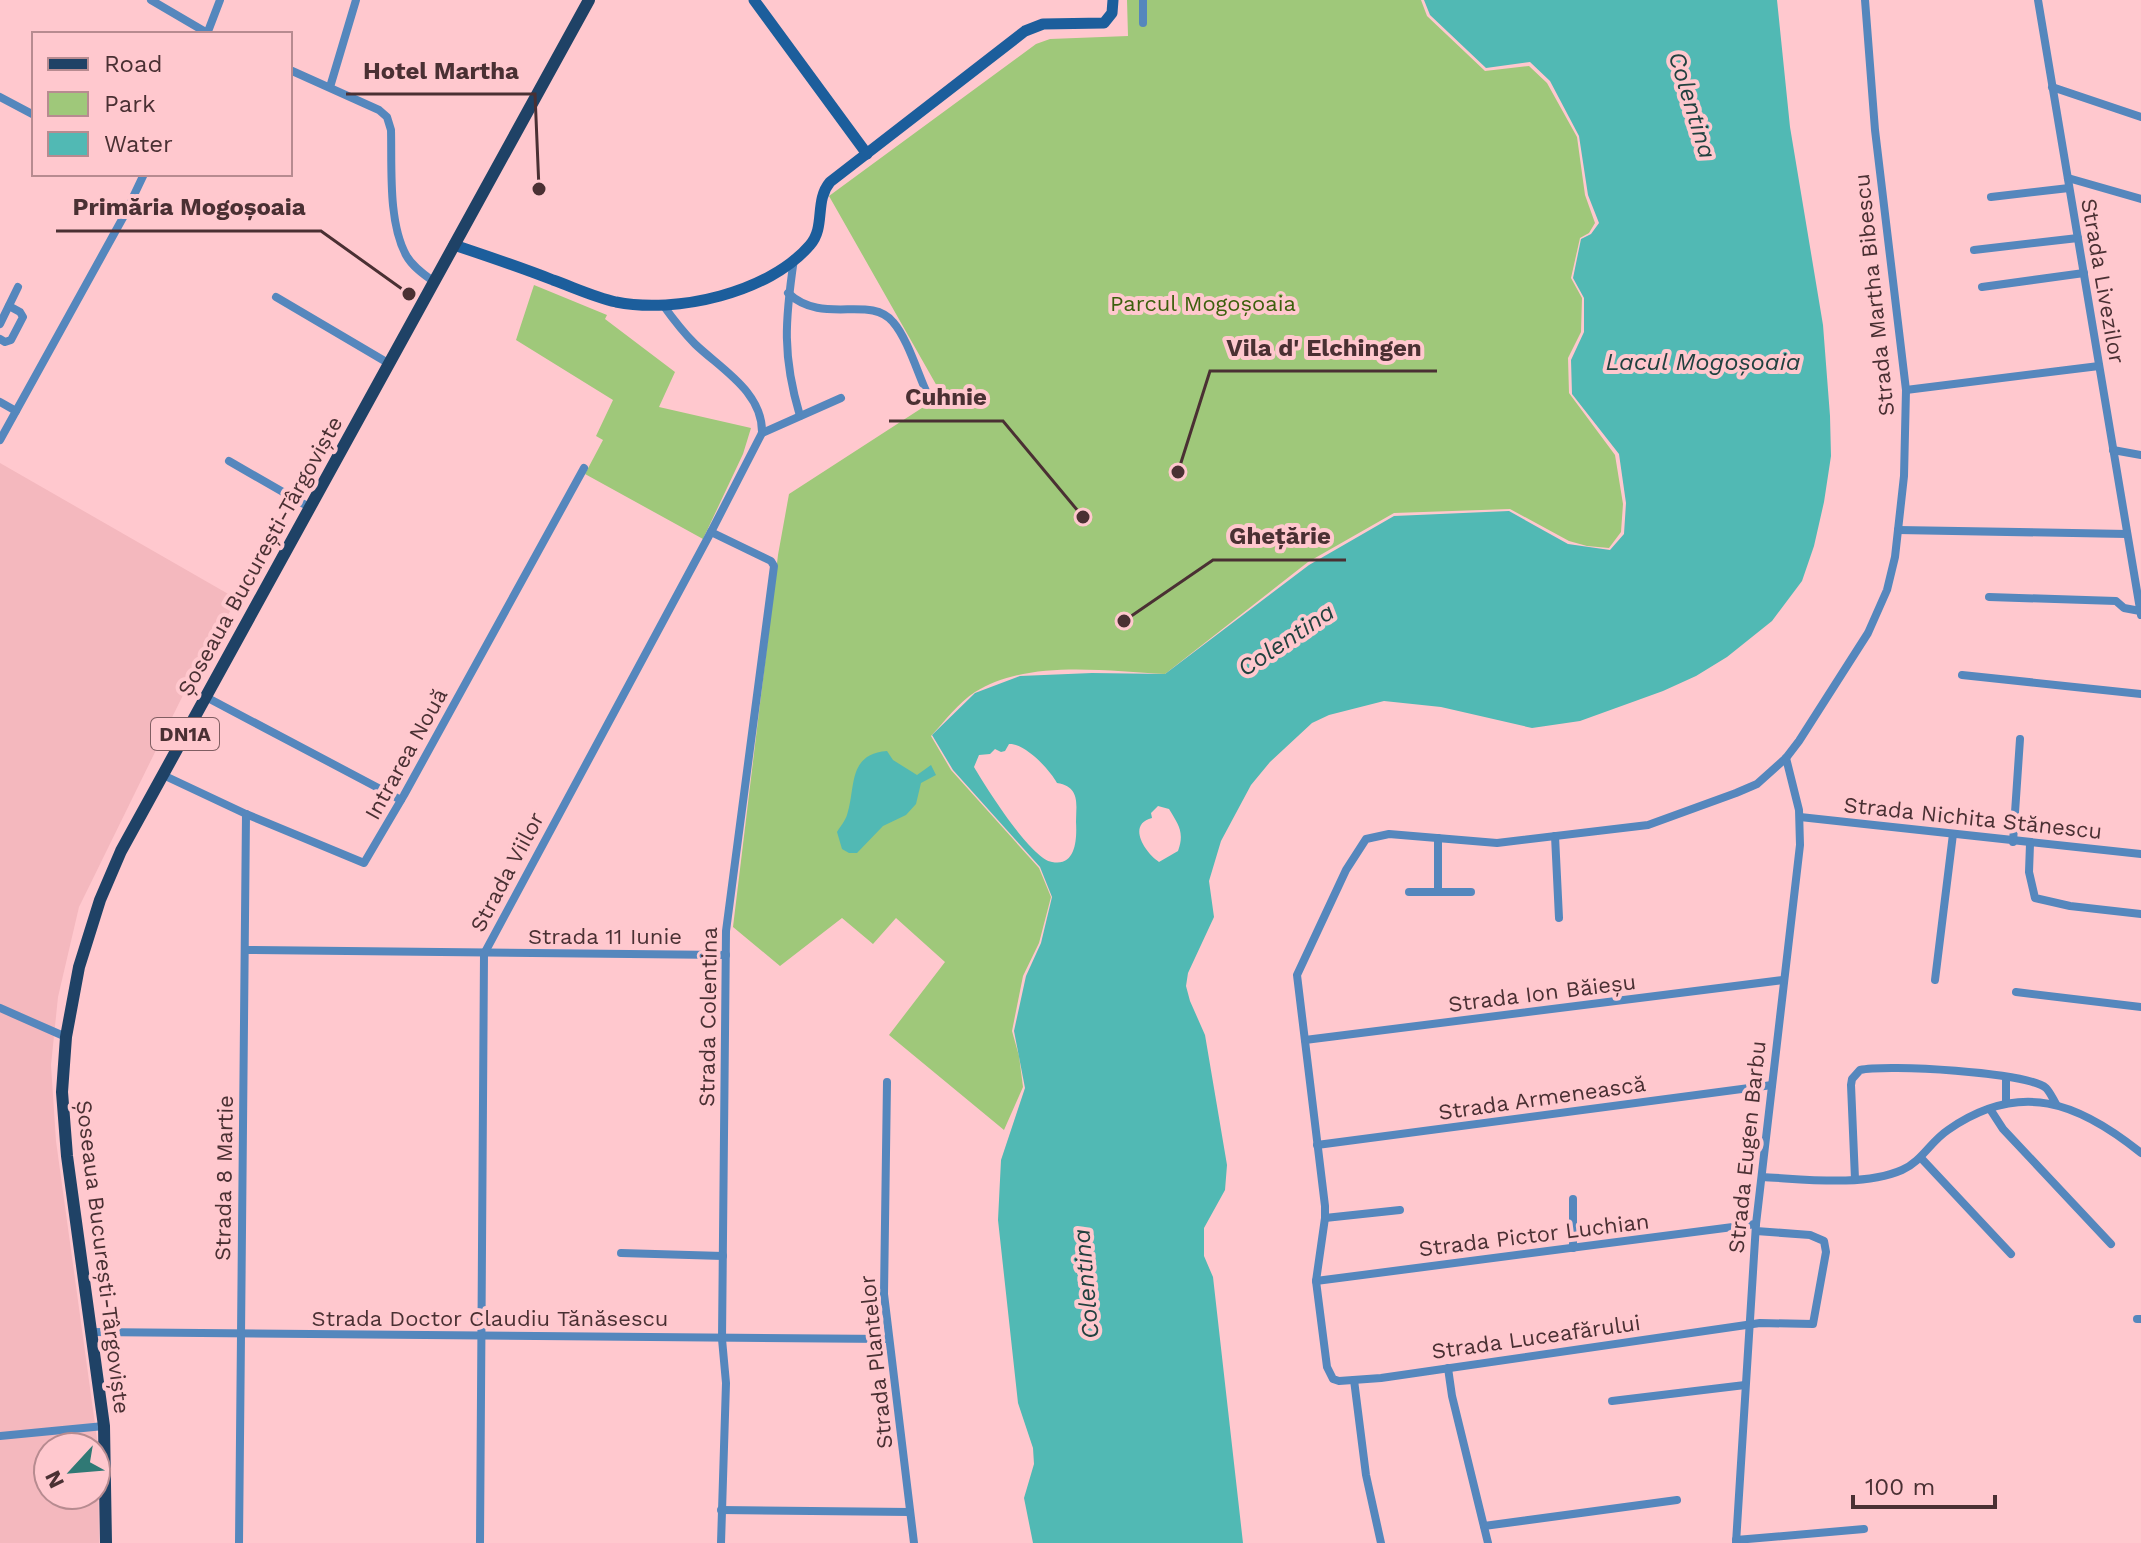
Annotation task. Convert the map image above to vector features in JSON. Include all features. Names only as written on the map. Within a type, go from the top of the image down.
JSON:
[{"type":"main road","name":"Șoseaua București-Târgoviște","points":[[106,1543],[104,1426],[63,1122],[66,1037],[79,967],[97,910],[121,851],[589,0]]},
{"type":"street","points":[[151,0],[205,32]]},
{"type":"street","points":[[209,32],[220,0]]},
{"type":"street","points":[[330,87],[356,0]]},
{"type":"street","points":[[754,0],[867,154]]},
{"type":"street","points":[[454,245],[613,301],[663,305],[747,287],[762,281],[808,248],[817,235],[825,188],[867,154],[1025,31],[1043,24],[1104,23],[1112,13],[1113,0]]},
{"type":"street","points":[[1143,0],[1143,23]]},
{"type":"street","name":"Strada Martha Bibescu","points":[[1330,1376],[1316,1281],[1325,1218],[1297,975],[1359,847],[1366,839],[1378,835],[1497,843],[1648,825],[1757,784],[1786,758],[1799,741],[1868,633],[1887,590],[1895,557],[1904,476],[1906,390],[1875,130],[1865,0]]},
{"type":"street","name":"Strada Livezilor","points":[[2038,0],[2141,613]]},
{"type":"street","points":[[292,71],[379,110],[389,121],[399,235],[412,264],[433,281]]},
{"type":"street","points":[[2052,87],[2141,117]]},
{"type":"street","points":[[0,97],[32,114]]},
{"type":"street","points":[[0,440],[125,214],[142,176]]},
{"type":"street","points":[[1991,197],[2069,183],[2141,199]]},
{"type":"street","points":[[1974,250],[2078,238]]},
{"type":"street","points":[[794,259],[788,293],[786,358],[800,416]]},
{"type":"street","points":[[1982,287],[2084,273]]},
{"type":"street","points":[[0,324],[18,287]]},
{"type":"street","points":[[788,293],[807,307],[859,309],[885,315],[896,325],[926,391]]},
{"type":"street","points":[[276,297],[388,363]]},
{"type":"street","points":[[663,305],[694,343],[743,387],[760,415],[762,433],[841,398]]},
{"type":"street","points":[[0,339],[5,342],[11,340],[23,317],[9,306]]},
{"type":"street","points":[[1906,390],[2099,366]]},
{"type":"street","points":[[0,402],[16,411]]},
{"type":"street","name":"Strada Viilor","points":[[480,1543],[484,954],[762,433]]},
{"type":"street","points":[[2113,450],[2141,455]]},
{"type":"street","points":[[229,461],[309,507]]},
{"type":"street","name":"Intrarea Nouă","points":[[163,775],[246,814],[364,863],[584,468]]},
{"type":"street","points":[[1898,530],[2127,534]]},
{"type":"street","name":"Strada Colentina","points":[[711,532],[771,561],[774,566],[728,916],[722,1339],[726,1383],[721,1543]]},
{"type":"street","points":[[1989,597],[2116,601],[2124,608],[2141,613]]},
{"type":"street","points":[[1962,675],[2141,694]]},
{"type":"street","points":[[206,697],[401,800]]},
{"type":"street","points":[[2013,842],[2020,739]]},
{"type":"street","name":"Strada Eugen Barbu","points":[[1736,1541],[1756,1227],[1800,845],[1800,817],[1786,758]]},
{"type":"street","name":"Strada 8 Martie","points":[[239,1543],[246,814]]},
{"type":"street","name":"Strada Nichita Stănescu","points":[[1800,817],[2141,854]]},
{"type":"street","points":[[1935,980],[1953,834]]},
{"type":"street","points":[[1555,836],[1559,918]]},
{"type":"street","points":[[1438,838],[1438,891]]},
{"type":"street","points":[[2030,844],[2029,872],[2035,898],[2070,906],[2141,914]]},
{"type":"street","points":[[1409,892],[1471,892]]},
{"type":"street","name":"Strada 11 Iunie","points":[[245,950],[726,955]]},
{"type":"street","name":"Strada Ion Băieșu","points":[[1305,1040],[1783,980]]},
{"type":"street","points":[[2016,992],[2141,1007]]},
{"type":"street","points":[[0,1008],[66,1037]]},
{"type":"street","points":[[1855,1179],[1851,1085],[1860,1070],[1896,1066],[2006,1077],[2037,1084],[2046,1089],[2056,1104]]},
{"type":"street","points":[[2006,1077],[2006,1103]]},
{"type":"street","name":"Strada Plantelor","points":[[887,1082],[884,1294],[914,1543]]},
{"type":"street","name":"Strada Armenească","points":[[1317,1145],[1772,1085]]},
{"type":"street","points":[[1762,1177],[1855,1179],[1892,1173],[1921,1158],[1941,1135],[1968,1116],[2006,1103],[2056,1104],[2101,1122],[2141,1153]]},
{"type":"street","points":[[1990,1109],[2003,1129],[2111,1244]]},
{"type":"street","points":[[1921,1158],[2011,1254]]},
{"type":"street","points":[[1573,1199],[1573,1248]]},
{"type":"street","points":[[1325,1218],[1400,1210]]},
{"type":"street","name":"Strada Pictor Luchian","points":[[1316,1281],[1756,1227],[1820,1238],[1826,1252],[1813,1324],[1774,1322],[1748,1325]]},
{"type":"street","points":[[621,1253],[723,1256]]},
{"type":"street","name":"Strada Luceafărului","points":[[1330,1376],[1339,1381],[1354,1380],[1748,1325]]},
{"type":"street","name":"Strada Doctor Claudiu Tănăsescu","points":[[91,1332],[889,1339]]},
{"type":"street","points":[[1448,1368],[1488,1543]]},
{"type":"street","points":[[1354,1380],[1366,1475],[1381,1543]]},
{"type":"street","points":[[1612,1401],[1745,1385]]},
{"type":"street","points":[[0,1436],[104,1426]]},
{"type":"street","points":[[1484,1526],[1677,1500]]},
{"type":"street","points":[[721,1510],[910,1512]]},
{"type":"street","points":[[1736,1541],[1864,1529]]},
{"type":"shaded area","points":[[0,463],[237,599],[185,691],[79,907],[58,997],[51,1065],[56,1141],[96,1431],[32,1431],[32,1511],[99,1511],[99,1543],[0,1543]]},
{"type":"green space","name":"Parcul Mogoșoaia","points":[[1127,0],[1421,0],[1427,16],[1485,71],[1529,66],[1547,83],[1577,137],[1585,195],[1595,223],[1589,233],[1580,238],[1571,278],[1582,298],[1581,332],[1568,358],[1569,393],[1615,455],[1623,504],[1621,532],[1609,548],[1569,541],[1510,509],[1394,513],[1308,562],[1165,674],[1042,671],[996,682],[975,692],[957,707],[931,736],[951,770],[1039,868],[1051,897],[1039,943],[1023,976],[1012,1031],[1023,1087],[1004,1130],[889,1035],[945,962],[896,918],[873,944],[842,918],[780,966],[733,927],[778,555],[789,494],[942,395],[829,196],[1036,44],[1050,39],[1128,36]]},
{"type":"green space","points":[[534,285],[607,315],[605,319],[675,372],[659,407],[751,428],[743,454],[703,539],[585,474],[603,440],[596,436],[613,400],[516,340]]},
{"type":"water","name":"Lacul Mogoșoaia","points":[[1424,0],[1777,0],[1790,127],[1823,325],[1830,416],[1831,456],[1814,546],[1802,581],[1772,621],[1727,657],[1663,691],[1580,721],[1532,728],[1441,707],[1384,701],[1329,715],[1312,723],[1270,762],[1251,785],[1221,841],[1209,881],[1214,917],[1188,973],[1186,986],[1205,1035],[1227,1165],[1225,1190],[1204,1228],[1204,1256],[1213,1277],[1243,1543],[1033,1543],[1024,1498],[1034,1464],[1033,1448],[1018,1403],[998,1220],[1001,1160],[1025,1088],[1014,1031],[1026,976],[1041,943],[1052,897],[1040,867],[953,770],[932,735],[975,693],[1020,676],[1165,674],[1309,565],[1394,516],[1509,511],[1568,544],[1610,550],[1624,534],[1626,503],[1619,454],[1572,394],[1571,360],[1584,332],[1584,298],[1573,278],[1581,239],[1591,234],[1599,223],[1588,195],[1579,136],[1550,81],[1530,62],[1486,68],[1430,15]],"holes":[[[1009,744],[1029,752],[1057,783],[1074,793],[1076,836],[1073,850],[1066,860],[1052,862],[1032,848],[974,767],[979,755],[990,754],[995,749],[1005,751]],[[1158,806],[1169,809],[1181,833],[1178,851],[1159,862],[1148,852],[1139,832],[1140,826],[1152,818],[1151,813]]]},
{"type":"water","points":[[887,751],[893,760],[917,775],[931,765],[936,775],[921,783],[916,804],[906,815],[883,826],[857,853],[849,853],[842,849],[837,832],[847,815],[855,774],[865,758]]},
{"type":"place","name":"Hotel Martha","points":[[539,189]]},
{"type":"place","name":"Primăria Mogoșoaia","points":[[409,294]]},
{"type":"place","name":"Vila d' Elchingen","points":[[1178,472]]},
{"type":"place","name":"Cuhnie","points":[[1083,517]]},
{"type":"place","name":"Ghețărie","points":[[1124,621]]},
{"type":"water label","name":"Colentina","points":[[1692,105]]},
{"type":"water label","name":"Colentina","points":[[1286,640]]},
{"type":"water label","name":"Colentina","points":[[1086,1284]]}]
